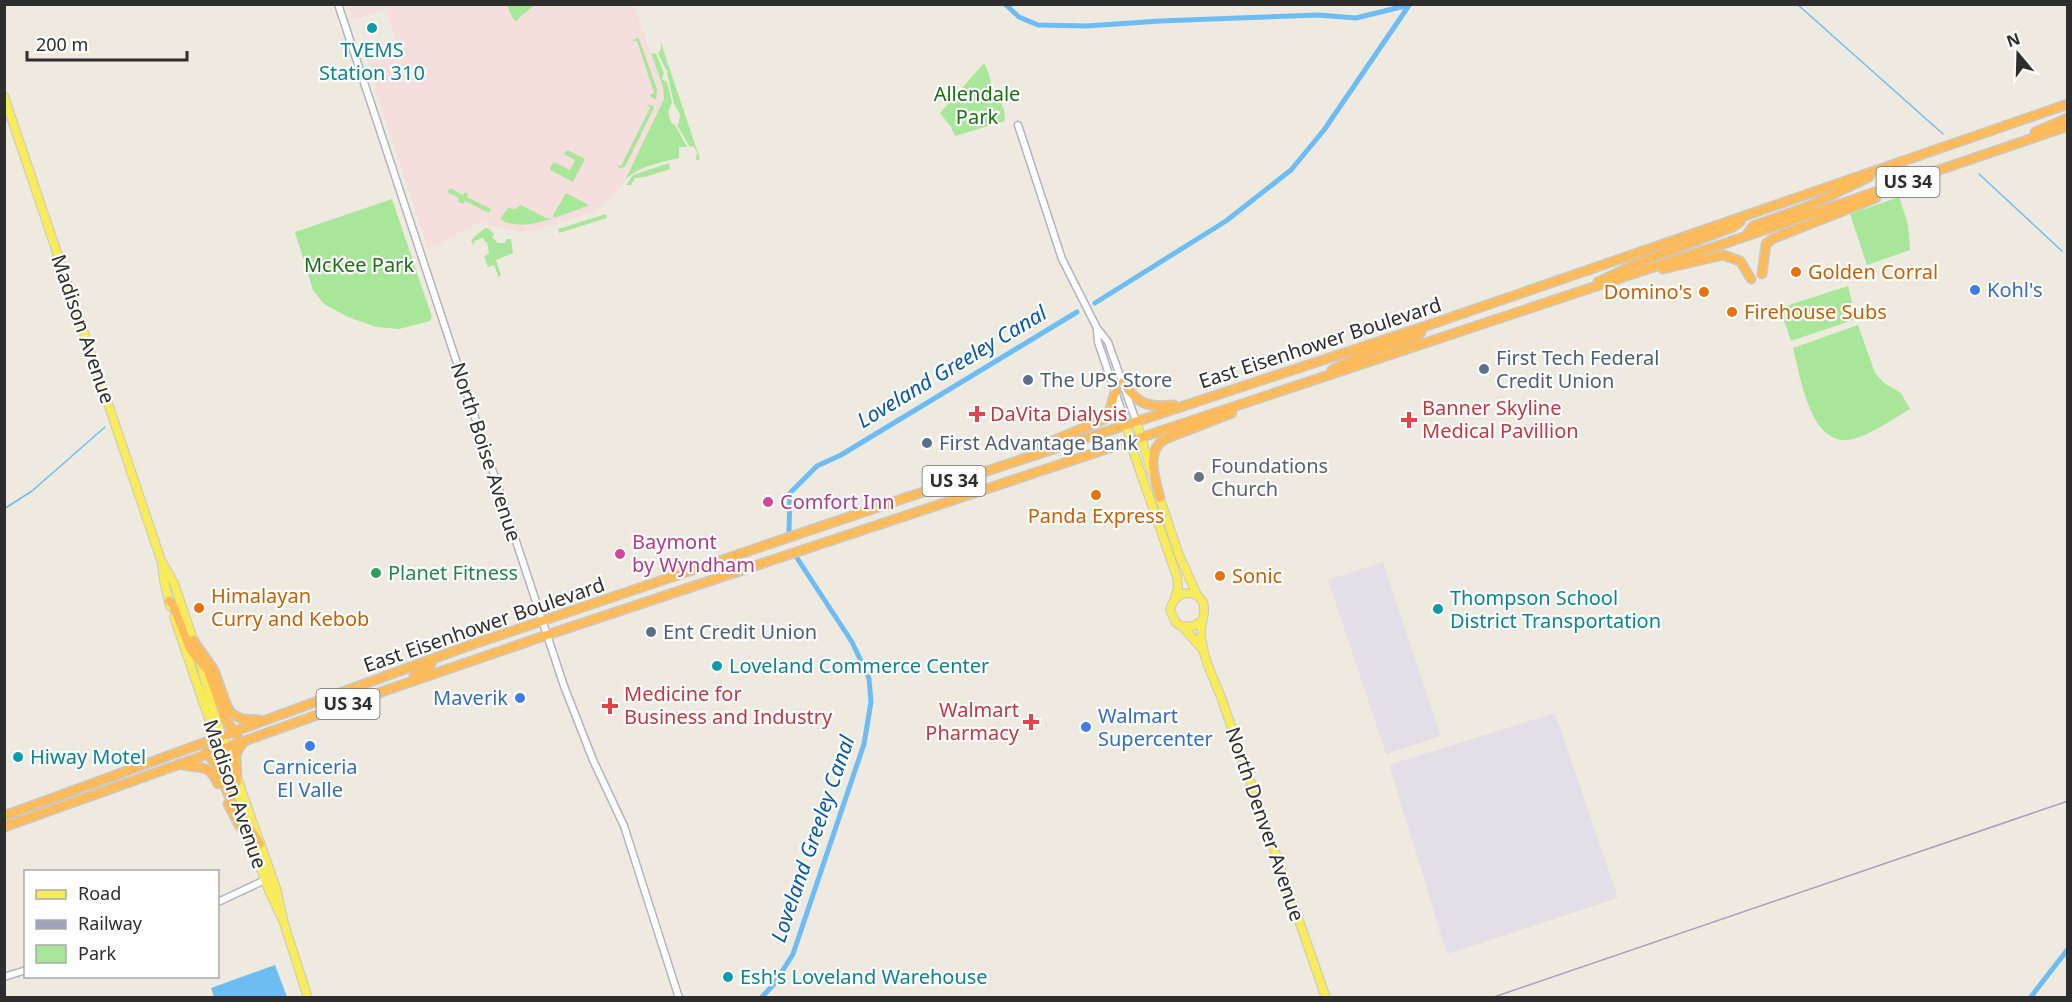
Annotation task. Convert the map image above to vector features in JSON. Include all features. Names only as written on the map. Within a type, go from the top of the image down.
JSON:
[{"type":"highway","name":"East Eisenhower Boulevard","points":[[4,816],[543,621],[1035,454],[1421,328],[2067,104]]},
{"type":"highway","points":[[2023,141],[2034,132],[2067,118]]},
{"type":"highway","name":"East Eisenhower Boulevard","points":[[4,827],[547,635],[1915,180],[2067,126]]},
{"type":"highway","points":[[1748,233],[1753,226],[1818,202],[1893,165]]},
{"type":"highway","points":[[1761,274],[1766,244],[1772,239],[1900,189],[1915,180]]},
{"type":"highway","points":[[1571,295],[1619,271],[1733,228],[1742,217]]},
{"type":"highway","points":[[1639,272],[1654,272],[1723,255],[1740,261],[1751,279]]},
{"type":"highway","points":[[1160,498],[1153,462],[1155,451],[1161,441],[1310,382],[1362,355],[1418,336],[1421,328]]},
{"type":"highway","points":[[1123,382],[1135,398],[1153,406],[1176,405],[1218,395]]},
{"type":"highway","points":[[1035,454],[1038,447],[1106,418],[1116,391]]},
{"type":"highway","points":[[169,602],[174,605],[190,649],[209,674],[223,715],[233,732],[248,739],[239,747],[236,754],[237,782]]},
{"type":"highway","points":[[193,640],[214,670],[232,714],[242,719],[262,721]]},
{"type":"highway","points":[[387,690],[429,668],[433,659]]},
{"type":"highway","points":[[190,747],[202,749],[208,754],[218,769],[229,796],[260,844]]},
{"type":"highway","points":[[180,764],[203,767],[211,771],[239,825],[250,839]]},
{"type":"main road","name":"Madison Avenue","points":[[4,96],[162,563],[174,584],[193,640],[218,737]]},
{"type":"main road","points":[[1126,424],[1177,577],[1178,589],[1171,605],[1171,615],[1176,623],[1192,627],[1201,621],[1205,608],[1179,555],[1136,421]]},
{"type":"main road","name":"Madison Avenue","points":[[162,563],[169,602],[186,656],[218,737],[241,814],[265,880],[283,920]]},
{"type":"main road","points":[[1175,598],[1183,593],[1197,595]]},
{"type":"main road","name":"North Denver Avenue","points":[[1201,621],[1203,651],[1326,998]]},
{"type":"main road","name":"North Denver Avenue","points":[[1182,626],[1203,651]]},
{"type":"main road","name":"Madison Avenue","points":[[222,749],[237,782],[277,891],[283,920],[308,998]]},
{"type":"street","name":"North Boise Avenue","points":[[338,4],[547,635],[573,709],[624,826],[679,998]]},
{"type":"street","points":[[1018,125],[1062,259],[1098,328],[1108,342],[1136,421]]},
{"type":"street","points":[[1098,328],[1098,342],[1126,424]]},
{"type":"street","points":[[219,902],[265,880]]},
{"type":"street","points":[[4,977],[24,971]]},
{"type":"shaded area","points":[[347,5],[634,5],[663,87],[663,102],[622,185],[610,200],[596,211],[526,232],[503,229],[481,222],[428,249],[367,63],[399,53],[386,9],[353,20]]},
{"type":"shaded area","points":[[1383,562],[1441,736],[1386,754],[1328,580]]},
{"type":"shaded area","points":[[1555,713],[1618,898],[1447,954],[1389,765]]},
{"type":"green space","points":[[507,4],[534,5],[517,21],[512,18]]},
{"type":"green space","points":[[637,38],[657,89],[656,100],[650,95],[654,93],[637,41],[632,41]]},
{"type":"green space","points":[[661,43],[700,159],[694,161],[697,152],[693,146],[690,147],[677,125],[680,114],[674,104],[668,71],[658,53]]},
{"type":"green space","points":[[651,53],[656,54],[664,73],[662,79],[667,82],[672,102],[668,112],[671,123],[675,125],[687,147],[679,147],[679,158],[643,168],[625,180],[664,99],[663,87]]},
{"type":"green space","name":"Allendale Park","points":[[984,63],[1003,107],[1005,121],[955,136],[940,113]]},
{"type":"green space","points":[[647,104],[654,108],[625,167],[620,168],[617,165],[621,166],[650,108]]},
{"type":"green space","points":[[567,150],[585,159],[573,182],[550,170],[554,162],[570,170],[575,160],[564,154]]},
{"type":"green space","points":[[669,163],[670,169],[635,178],[631,185],[626,185],[633,175]]},
{"type":"green space","points":[[450,188],[463,195],[465,192],[468,194],[467,197],[491,209],[489,213],[465,201],[463,204],[458,202],[459,198],[447,192]]},
{"type":"green space","points":[[566,193],[588,206],[554,218],[553,215]]},
{"type":"green space","points":[[1899,197],[1908,224],[1910,250],[1867,265],[1850,214]]},
{"type":"green space","name":"McKee Park","points":[[392,199],[432,317],[430,321],[399,329],[376,327],[348,317],[324,304],[313,290],[295,232]]},
{"type":"green space","points":[[521,205],[546,218],[552,218],[533,224],[518,225],[500,219],[508,208],[515,209]]},
{"type":"green space","points":[[606,214],[607,218],[559,233],[558,229]]},
{"type":"green space","points":[[485,228],[494,234],[492,237],[498,243],[505,243],[507,239],[511,239],[513,253],[496,260],[501,275],[499,276],[500,281],[494,265],[488,267],[484,256],[489,254],[487,242],[483,238],[474,241],[474,246],[471,240]]},
{"type":"green space","points":[[1848,286],[1856,319],[1791,341],[1780,308]]},
{"type":"green space","points":[[1858,325],[1875,373],[1884,383],[1901,393],[1910,409],[1864,435],[1841,440],[1829,435],[1811,410],[1793,348]]},
{"type":"water","points":[[275,965],[287,997],[214,997],[211,988]]},
{"type":"waterway","points":[[1005,4],[1019,17],[1038,25],[1087,26],[1318,15],[1356,18],[1409,5]]},
{"type":"waterway","name":"Loveland Greeley Canal","points":[[1095,303],[1226,221],[1291,170],[1324,130],[1410,4]]},
{"type":"waterway","points":[[1797,4],[1943,134]]},
{"type":"waterway","points":[[1979,174],[2062,251]]},
{"type":"waterway","name":"Loveland Greeley Canal","points":[[789,531],[790,493],[817,466],[841,455],[1077,312]]},
{"type":"waterway","points":[[4,509],[32,491],[105,427]]},
{"type":"waterway","name":"Loveland Greeley Canal","points":[[761,998],[775,983],[793,954],[864,744],[871,702],[869,678],[852,642],[797,558]]},
{"type":"waterway","points":[[2030,998],[2068,949]]},
{"type":"railway","points":[[1491,998],[2068,801]]},
{"type":"place","name":"TVEMS Station 310","points":[[372,28]]},
{"type":"place","name":"Golden Corral","points":[[1796,272]]},
{"type":"place","name":"Kohl's","points":[[1975,290]]},
{"type":"place","name":"Domino's","points":[[1704,292]]},
{"type":"place","name":"Firehouse Subs","points":[[1732,312]]},
{"type":"place","name":"First Tech Federal Credit Union","points":[[1484,369]]},
{"type":"place","name":"The UPS Store","points":[[1028,380]]},
{"type":"place","name":"DaVita Dialysis","points":[[977,414]]},
{"type":"place","name":"Banner Skyline Medical Pavillion","points":[[1409,420]]},
{"type":"place","name":"First Advantage Bank","points":[[927,443]]},
{"type":"place","name":"Foundations Church","points":[[1199,477]]},
{"type":"place","name":"Panda Express","points":[[1096,495]]},
{"type":"place","name":"Comfort Inn","points":[[768,502]]},
{"type":"place","name":"Baymont by Wyndham","points":[[620,554]]},
{"type":"place","name":"Planet Fitness","points":[[376,573]]},
{"type":"place","name":"Sonic","points":[[1220,576]]},
{"type":"place","name":"Himalayan Curry and Kebob","points":[[199,608]]},
{"type":"place","name":"Thompson School District Transportation","points":[[1438,609]]},
{"type":"place","name":"Ent Credit Union","points":[[651,632]]},
{"type":"place","name":"Loveland Commerce Center","points":[[717,666]]},
{"type":"place","name":"Maverik","points":[[520,698]]},
{"type":"place","name":"Medicine for Business and Industry","points":[[610,706]]},
{"type":"place","name":"Walmart Pharmacy","points":[[1031,722]]},
{"type":"place","name":"Walmart Supercenter","points":[[1086,727]]},
{"type":"place","name":"Carniceria El Valle","points":[[310,746]]},
{"type":"place","name":"Hiway Motel","points":[[18,757]]},
{"type":"place","name":"Esh's Loveland Warehouse","points":[[728,977]]}]
